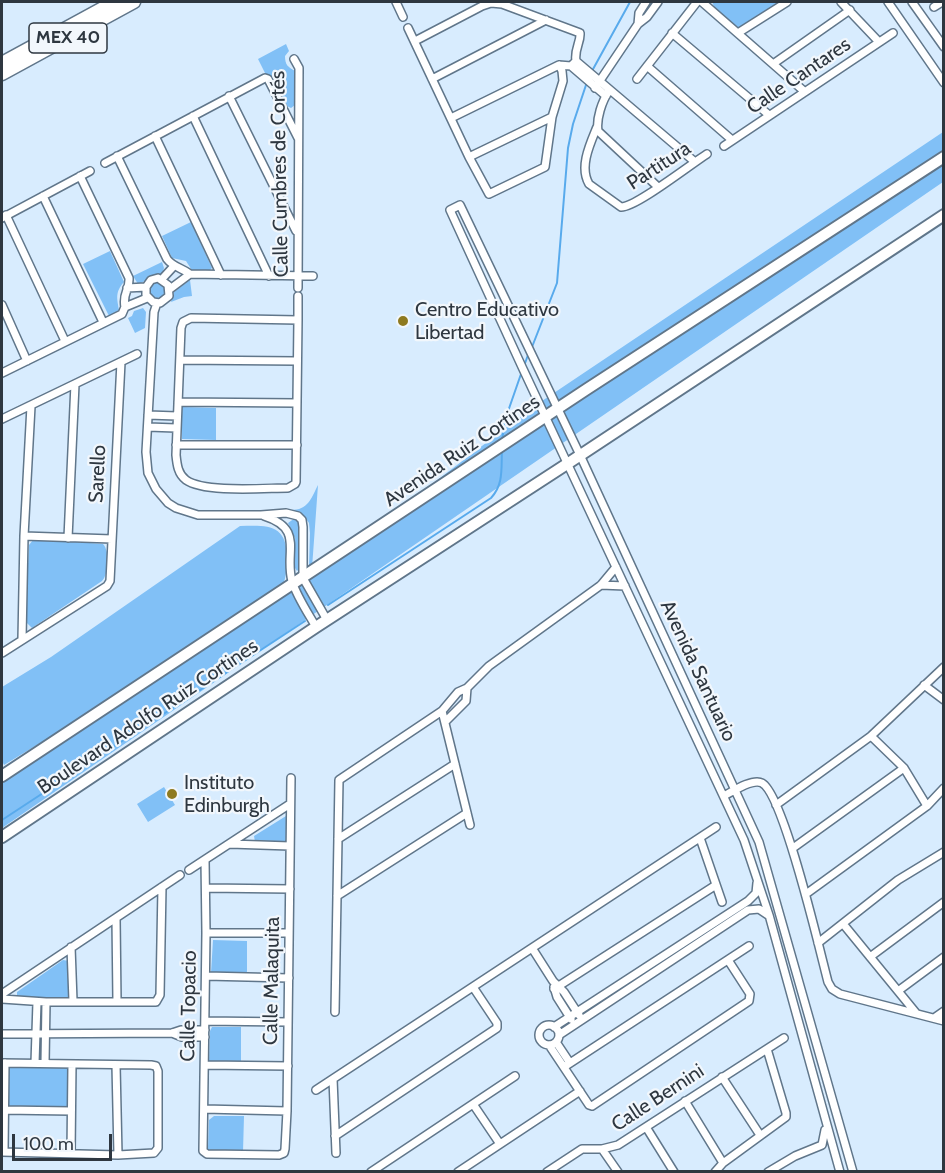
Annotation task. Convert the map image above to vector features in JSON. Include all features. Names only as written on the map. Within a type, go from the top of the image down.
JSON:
[{"type":"highway","name":"MEX 40","points":[[2,63],[114,2]]},
{"type":"highway","name":"MEX 40","points":[[2,74],[135,2]]},
{"type":"main road","name":"Avenida Ruiz Cortines","points":[[2,776],[557,409],[944,157]]},
{"type":"main road","points":[[316,627],[944,215]]},
{"type":"main road","name":"Boulevard Adolfo Ruiz Cortines","points":[[2,837],[316,627]]},
{"type":"street","points":[[398,2],[403,17]]},
{"type":"street","points":[[638,24],[639,13],[646,2]]},
{"type":"street","points":[[595,82],[638,24],[646,18],[658,2]]},
{"type":"street","points":[[637,79],[699,2],[805,92]]},
{"type":"street","points":[[738,33],[787,2]]},
{"type":"street","points":[[841,2],[879,42]]},
{"type":"street","points":[[888,2],[944,83]]},
{"type":"street","points":[[912,2],[944,47]]},
{"type":"street","points":[[934,7],[942,2]]},
{"type":"street","points":[[415,41],[482,6],[491,3],[502,4],[578,31],[580,36],[575,48],[573,64]]},
{"type":"street","points":[[773,64],[850,10]]},
{"type":"street","points":[[432,79],[546,20]]},
{"type":"street","points":[[408,28],[469,157],[486,191],[491,194],[545,166],[552,117],[563,81],[562,71],[558,65]]},
{"type":"street","points":[[672,33],[769,115]]},
{"type":"street","name":"Calle Cantares","points":[[724,146],[893,33]]},
{"type":"street","name":"Calle Cumbres de Cortés","points":[[176,445],[177,467],[185,479],[202,487],[291,487],[296,482],[299,68],[294,59]]},
{"type":"street","points":[[451,118],[558,65],[573,64],[695,162]]},
{"type":"street","points":[[647,66],[732,140]]},
{"type":"street","points":[[105,163],[264,78],[268,80],[298,138]]},
{"type":"street","points":[[608,94],[597,127],[600,135],[658,187]]},
{"type":"street","points":[[229,96],[298,234]]},
{"type":"street","points":[[193,116],[269,276]]},
{"type":"street","points":[[469,157],[552,117]]},
{"type":"street","name":"Partitura","points":[[597,127],[588,150],[585,174],[589,184],[624,208],[707,154]]},
{"type":"street","points":[[155,136],[221,275]]},
{"type":"street","points":[[117,156],[167,260],[174,266],[181,267],[190,274],[313,276]]},
{"type":"street","points":[[65,341],[4,217],[90,171]]},
{"type":"street","points":[[2,374],[124,312],[123,297],[129,284],[128,276],[80,176]]},
{"type":"street","points":[[43,196],[104,322]]},
{"type":"street","name":"Avenida Santuario","points":[[840,1172],[769,915],[744,840],[450,210],[460,205],[580,455],[764,857],[853,1172]]},
{"type":"street","points":[[127,288],[146,287],[154,279],[162,279],[174,266]]},
{"type":"street","points":[[125,307],[147,298],[157,303],[167,299],[170,289],[190,274]]},
{"type":"street","points":[[162,279],[170,289]]},
{"type":"street","points":[[146,287],[147,298]]},
{"type":"street","points":[[157,303],[154,312],[146,452],[148,473],[156,489],[168,503],[185,512],[198,515],[291,514],[300,518],[304,534],[303,578],[327,620]]},
{"type":"street","points":[[2,305],[27,361]]},
{"type":"street","points":[[297,446],[176,445],[176,428],[183,322],[188,319],[298,320]]},
{"type":"street","points":[[2,419],[137,354]]},
{"type":"street","points":[[180,360],[297,361]]},
{"type":"street","name":"Sarello","points":[[22,639],[107,586],[111,577],[121,362]]},
{"type":"street","points":[[69,538],[75,384]]},
{"type":"street","points":[[178,402],[297,403]]},
{"type":"street","points":[[2,653],[22,639],[24,537],[31,406]]},
{"type":"street","points":[[148,415],[177,416]]},
{"type":"street","points":[[148,428],[176,428]]},
{"type":"street","points":[[261,516],[280,523],[290,535],[293,585],[316,627]]},
{"type":"street","points":[[24,537],[112,539]]},
{"type":"street","points":[[335,1012],[338,783],[341,777],[442,711],[458,692],[467,688],[489,666],[601,585],[616,567]]},
{"type":"street","points":[[601,585],[625,586]]},
{"type":"street","points":[[646,631],[658,624]]},
{"type":"street","points":[[776,805],[871,736],[944,667]]},
{"type":"street","points":[[924,685],[944,700]]},
{"type":"street","points":[[445,722],[466,701],[467,688]]},
{"type":"street","points":[[442,711],[470,825]]},
{"type":"street","points":[[871,736],[904,768],[927,806]]},
{"type":"street","points":[[338,839],[455,764]]},
{"type":"street","points":[[793,848],[904,768]]},
{"type":"street","name":"Calle Malaquita","points":[[279,1155],[285,1149],[287,1111],[291,778]]},
{"type":"street","points":[[724,796],[755,782],[761,782],[766,786],[793,848],[828,982],[836,992],[944,1021]]},
{"type":"street","points":[[806,894],[927,806],[944,788]]},
{"type":"street","points":[[189,870],[290,804]]},
{"type":"street","points":[[337,896],[467,813]]},
{"type":"street","points":[[316,1090],[716,827]]},
{"type":"street","points":[[700,838],[722,902]]},
{"type":"street","points":[[230,844],[290,846]]},
{"type":"street","points":[[818,943],[898,880],[944,852]]},
{"type":"street","name":"Calle Topacio","points":[[205,860],[206,976],[202,1146],[204,1153],[279,1155]]},
{"type":"street","points":[[2,994],[180,875]]},
{"type":"street","points":[[758,881],[756,893],[748,901],[554,1027],[544,1027],[539,1035],[543,1044],[555,1041],[574,1024],[748,910],[759,909],[769,915]]},
{"type":"street","points":[[555,985],[716,885]]},
{"type":"street","points":[[2,999],[37,1002],[153,1003],[159,998],[162,887]]},
{"type":"street","points":[[206,888],[290,889]]},
{"type":"street","points":[[870,957],[944,902]]},
{"type":"street","points":[[116,918],[117,1002]]},
{"type":"street","points":[[844,924],[916,1012]]},
{"type":"street","points":[[206,933],[289,933]]},
{"type":"street","points":[[567,1065],[749,946]]},
{"type":"street","points":[[71,947],[73,1001]]},
{"type":"street","points":[[532,948],[555,985],[582,1019]]},
{"type":"street","points":[[898,991],[944,957]]},
{"type":"street","points":[[554,1027],[555,1041],[580,1091],[592,1106],[749,1001],[750,994],[728,960]]},
{"type":"street","points":[[206,976],[289,978]]},
{"type":"street","points":[[555,985],[557,997],[574,1024]]},
{"type":"street","points":[[335,1136],[497,1028],[497,1023],[473,987]]},
{"type":"street","points":[[793,1003],[804,1000]]},
{"type":"street","points":[[35,1063],[37,1002]]},
{"type":"street","points":[[45,1063],[46,1002]]},
{"type":"street","points":[[934,1018],[944,1011]]},
{"type":"street","points":[[205,1021],[288,1022]]},
{"type":"street","points":[[2,1034],[172,1033],[181,1030],[205,1034]]},
{"type":"street","name":"Calle Bernini","points":[[547,1172],[582,1149],[602,1149],[618,1145],[784,1038]]},
{"type":"street","points":[[715,1172],[759,1135],[783,1120],[786,1113],[767,1049]]},
{"type":"street","points":[[3,1063],[35,1063],[154,1065],[158,1071],[157,1150],[151,1155],[3,1152],[3,1063]]},
{"type":"street","points":[[71,1153],[72,1064]]},
{"type":"street","points":[[116,1065],[118,1155]]},
{"type":"street","points":[[205,1065],[288,1066]]},
{"type":"street","points":[[371,1172],[515,1076]]},
{"type":"street","points":[[722,1077],[759,1135]]},
{"type":"street","points":[[333,1079],[336,1153]]},
{"type":"street","points":[[458,1172],[580,1091]]},
{"type":"street","points":[[685,1101],[723,1163]]},
{"type":"street","points":[[473,1104],[500,1144]]},
{"type":"street","points":[[204,1109],[287,1111]]},
{"type":"street","points":[[4,1110],[71,1111]]},
{"type":"street","points":[[768,1172],[795,1156],[822,1145],[826,1136],[825,1117]]},
{"type":"street","points":[[646,1127],[674,1172]]},
{"type":"street","points":[[602,1149],[618,1172]]},
{"type":"street","points":[[558,1164],[563,1172]]},
{"type":"shaded area","points":[[712,2],[785,2],[740,29],[715,8]]},
{"type":"shaded area","points":[[286,44],[289,51],[285,56],[286,62],[295,71],[295,105],[291,108],[287,106],[274,79],[266,75],[258,59]]},
{"type":"shaded area","points":[[943,132],[943,182],[2,828],[2,782],[279,598],[4,765],[2,761],[2,687],[51,657],[240,526],[267,527],[280,533],[284,539],[287,558],[286,576],[282,586],[300,585],[533,407]]},
{"type":"shaded area","points":[[191,222],[212,268],[208,272],[193,272],[186,261],[172,258],[162,236]]},
{"type":"shaded area","points":[[110,251],[124,282],[118,292],[119,310],[109,316],[83,264]]},
{"type":"shaded area","points":[[162,262],[164,268],[162,274],[151,276],[138,284],[133,276]]},
{"type":"shaded area","points":[[190,280],[192,296],[171,302],[174,292]]},
{"type":"shaded area","points":[[157,282],[163,284],[165,290],[163,296],[157,298],[151,296],[149,290],[151,284]]},
{"type":"shaded area","points":[[143,308],[146,312],[145,328],[135,333],[128,318],[134,311]]},
{"type":"shaded area","points":[[182,407],[216,408],[216,440],[182,439]]},
{"type":"shaded area","points":[[318,485],[312,568],[309,567],[309,523],[304,516],[291,512],[291,510],[305,506]]},
{"type":"shaded area","points":[[295,518],[300,522],[300,568],[297,571],[295,568],[295,538],[288,523]]},
{"type":"shaded area","points":[[37,539],[103,544],[107,552],[108,563],[102,581],[32,628],[25,621],[29,545]]},
{"type":"shaded area","points":[[164,787],[175,805],[148,822],[137,804]]},
{"type":"shaded area","points":[[286,816],[286,843],[255,842],[254,836]]},
{"type":"shaded area","points":[[213,940],[247,941],[247,975],[211,973]]},
{"type":"shaded area","points":[[63,960],[69,961],[70,996],[67,1000],[17,998],[17,992]]},
{"type":"shaded area","points":[[212,1027],[241,1027],[241,1064],[209,1063]]},
{"type":"shaded area","points":[[5,1063],[72,1064],[71,1111],[4,1110]]},
{"type":"shaded area","points":[[214,1116],[244,1116],[243,1152],[208,1149],[209,1120]]},
{"type":"waterway","points":[[592,71],[630,2]]},
{"type":"waterway","points":[[532,347],[557,283],[568,148],[573,124],[587,82]]},
{"type":"waterway","points":[[524,366],[528,355]]},
{"type":"waterway","points":[[502,441],[505,420],[521,374]]},
{"type":"waterway","points":[[328,605],[491,498],[500,481],[502,450]]},
{"type":"waterway","points":[[2,820],[305,621]]},
{"type":"place","name":"Centro Educativo Libertad","points":[[403,321]]},
{"type":"place","name":"Instituto Edinburgh","points":[[172,794]]}]
